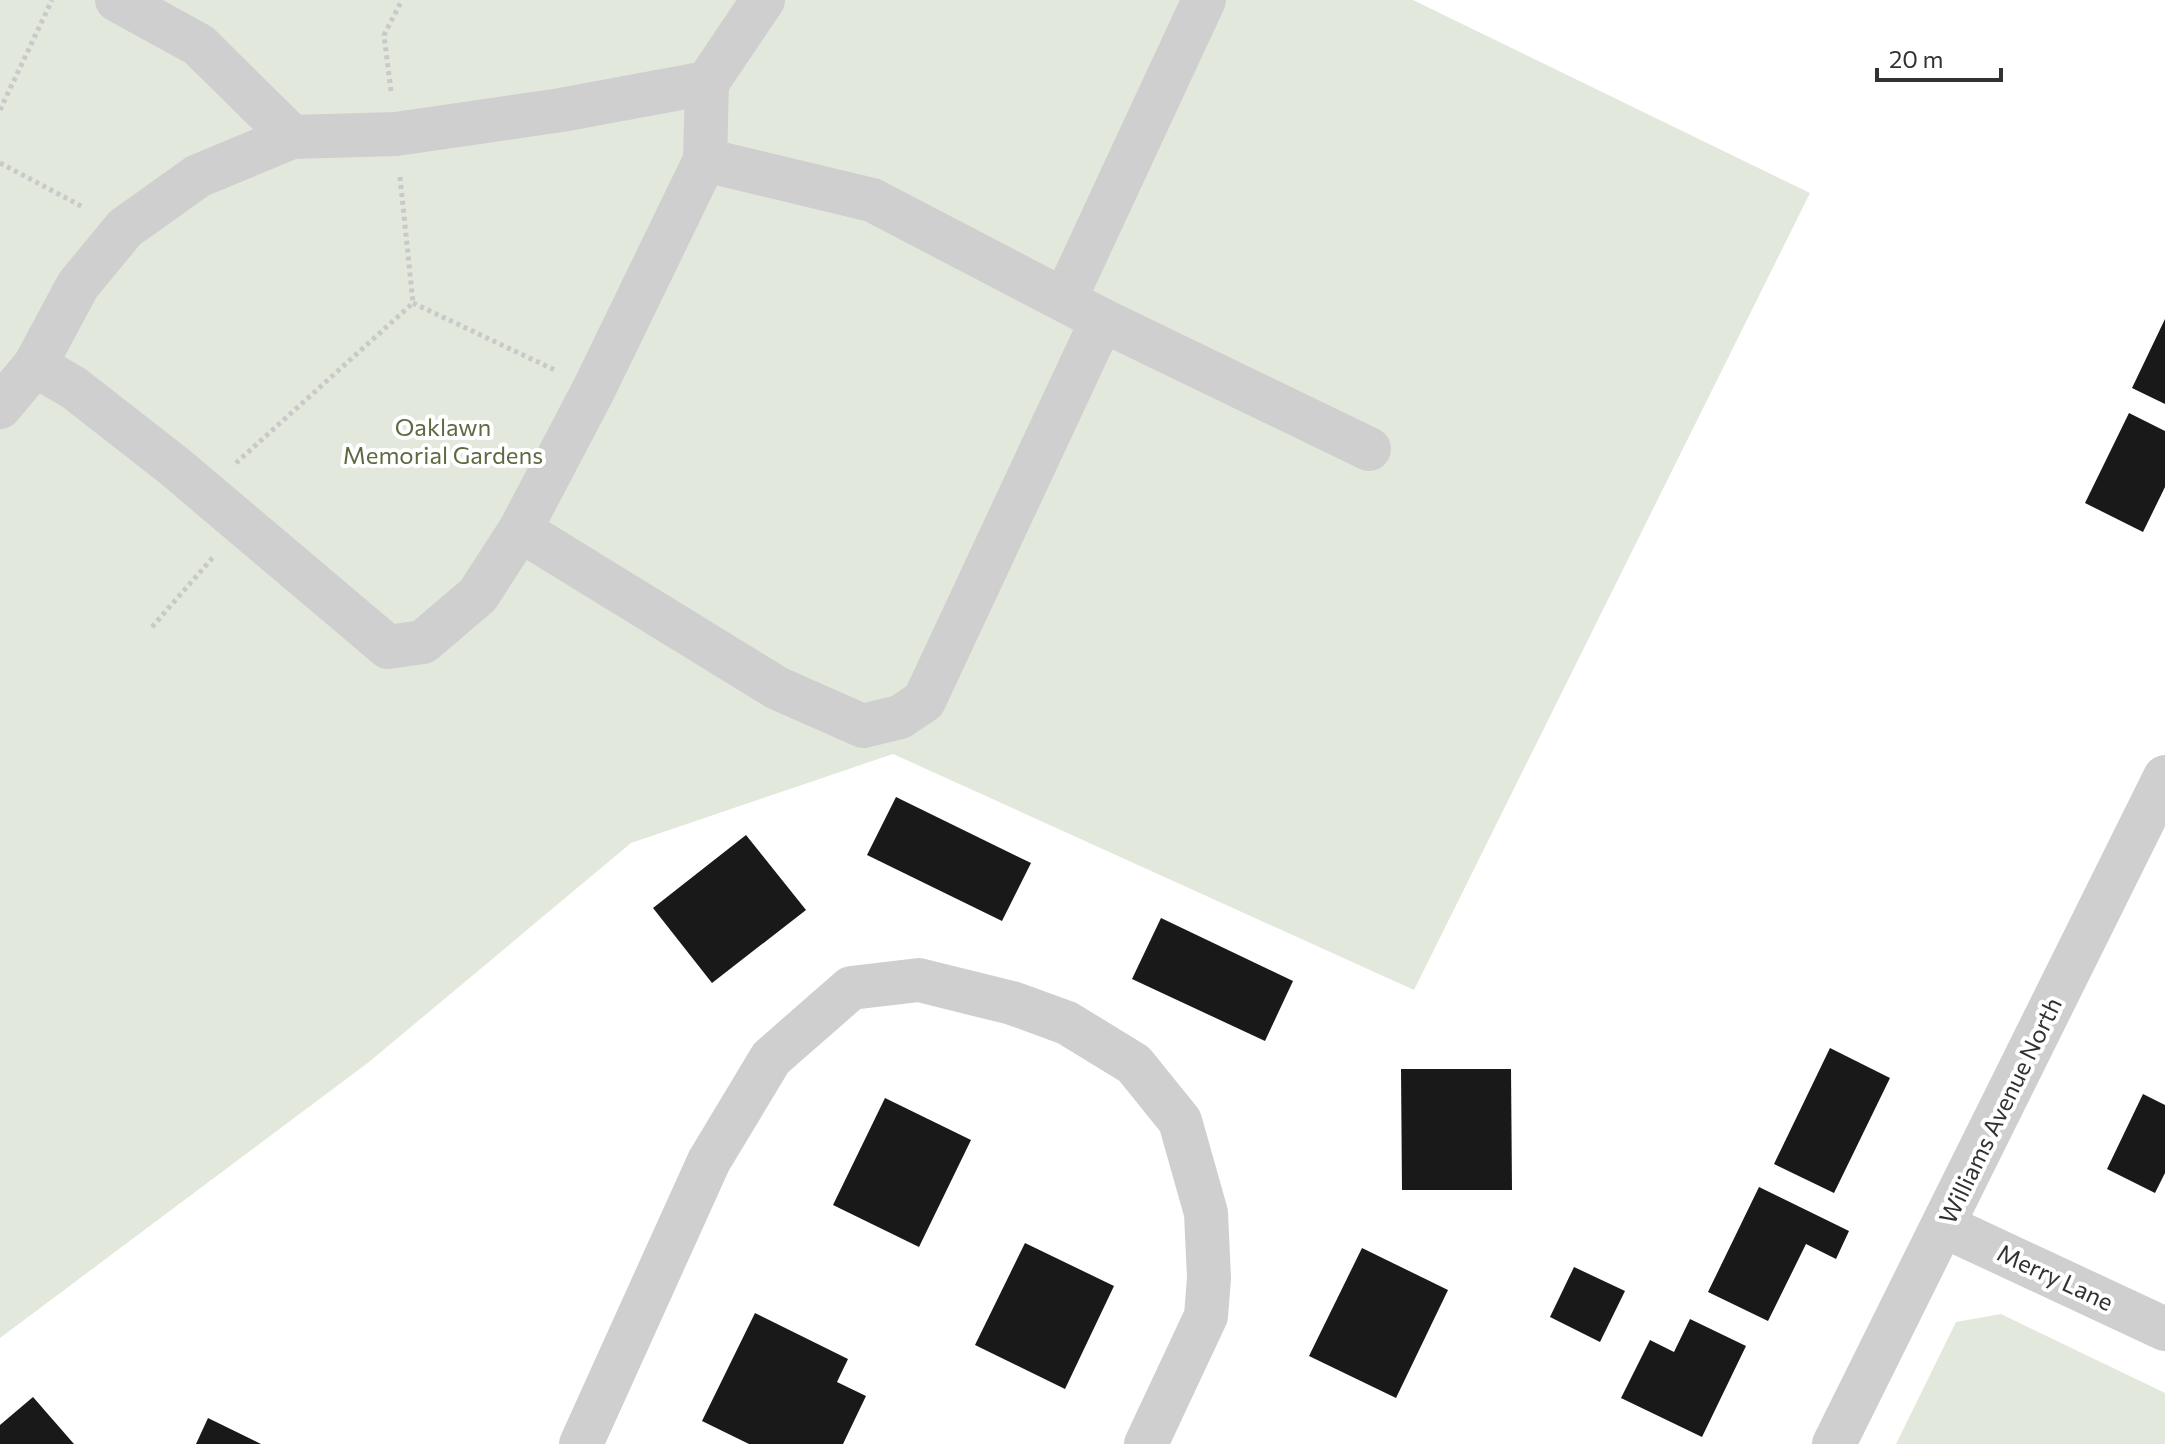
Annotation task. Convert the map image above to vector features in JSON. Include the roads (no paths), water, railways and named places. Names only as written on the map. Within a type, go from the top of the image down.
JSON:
[{"type":"street","points":[[117,0],[199,45],[292,137]]},
{"type":"street","points":[[35,365],[74,388],[243,524],[388,647],[423,642],[478,595],[520,530],[594,389],[705,160],[707,83],[763,0]]},
{"type":"street","points":[[520,530],[777,688],[863,726],[900,717],[924,701],[1083,310],[1204,0]]},
{"type":"street","points":[[0,407],[35,365],[78,285],[125,228],[198,176],[292,137],[396,134],[561,110],[707,83]]},
{"type":"street","points":[[705,160],[872,200],[1083,310],[1369,449]]},
{"type":"street","name":"Williams Avenue North","points":[[1834,1444],[2165,777]]},
{"type":"street","points":[[581,1444],[709,1161],[771,1058],[851,988],[919,980],[1012,1003],[1067,1023],[1134,1064],[1180,1121],[1206,1213],[1209,1278],[1206,1316],[1146,1444]]},
{"type":"street","name":"Merry Lane","points":[[1944,1226],[2165,1329]]},
{"type":"park label","name":"Oaklawn Memorial Gardens","points":[[443,442]]}]
